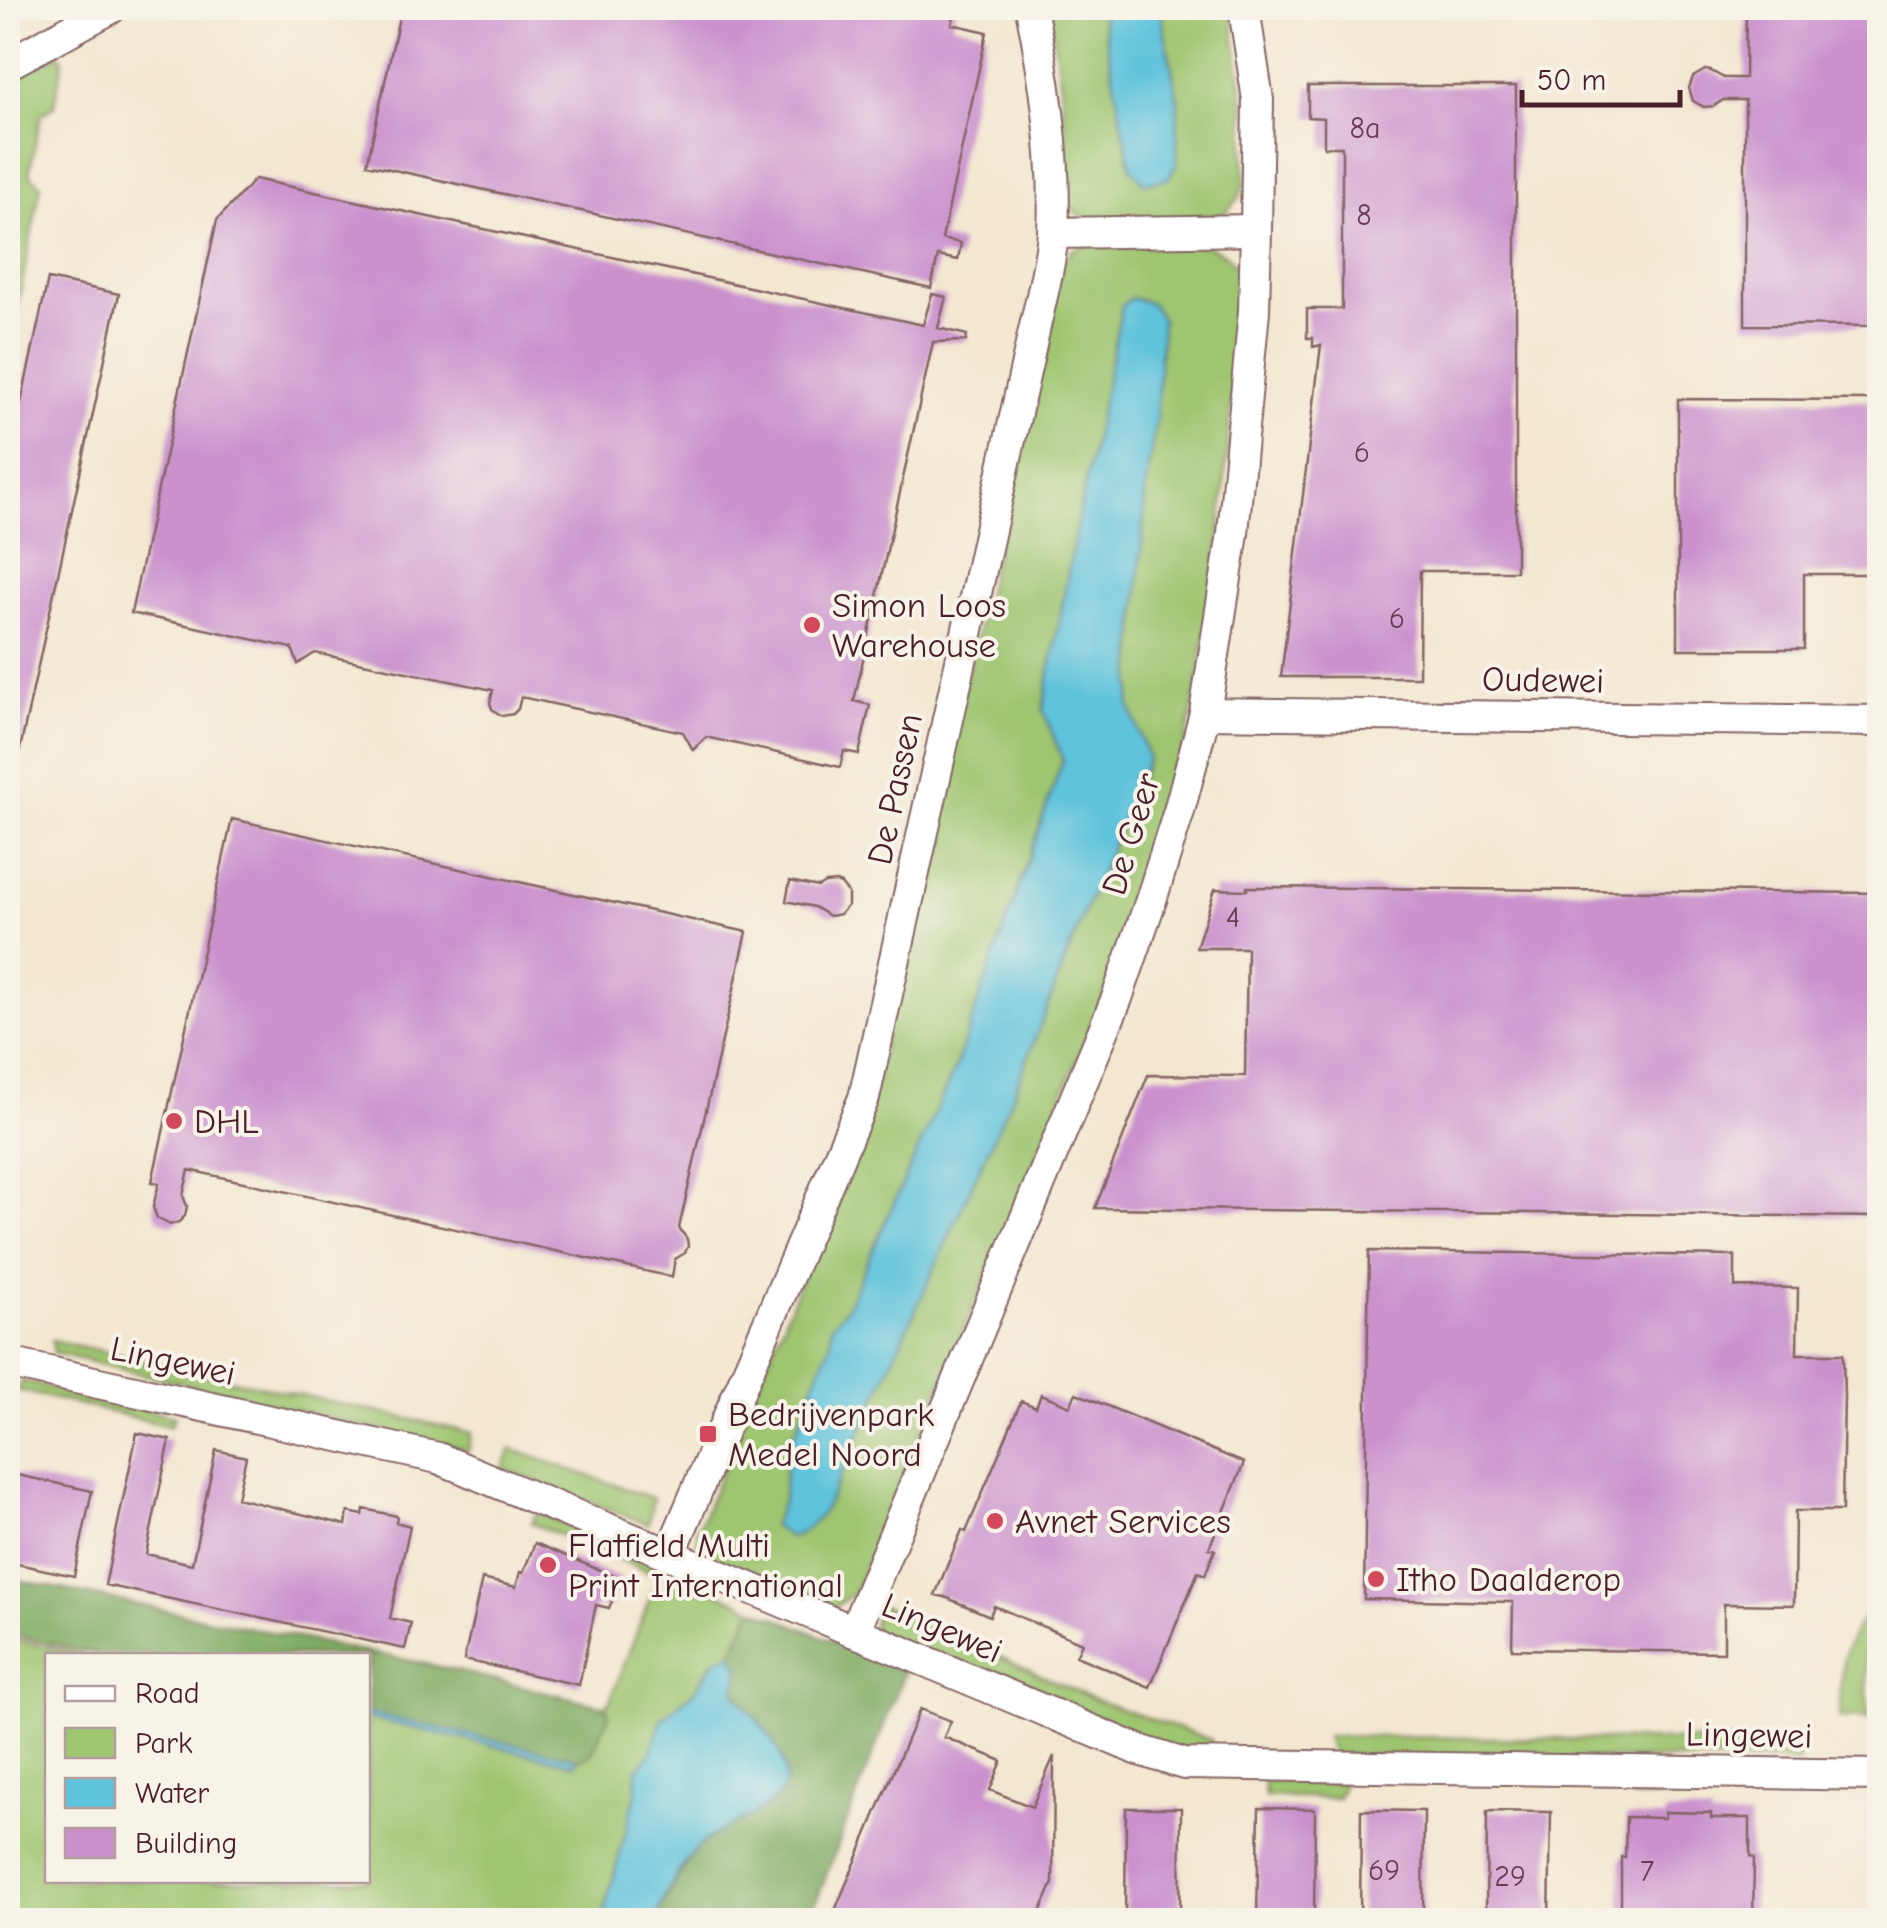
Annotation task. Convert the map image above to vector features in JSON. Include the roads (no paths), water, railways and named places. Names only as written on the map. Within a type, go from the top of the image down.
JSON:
[{"type":"street","points":[[8,64],[111,8]]},
{"type":"street","name":"De Passen","points":[[670,1554],[864,1098],[1032,345],[1053,232],[1052,163],[1042,60],[1032,8]]},
{"type":"street","name":"De Geer","points":[[854,1632],[1117,998],[1152,900],[1206,713],[1233,534],[1254,311],[1258,100],[1244,8]]},
{"type":"street","points":[[1053,232],[1256,230]]},
{"type":"street","name":"Oudewei","points":[[1206,713],[1880,721]]},
{"type":"street","name":"Lingewei","points":[[8,1363],[438,1458],[1139,1750],[1184,1764],[1880,1775]]},
{"type":"water","points":[[1100,8],[1160,8],[1178,101],[1177,164],[1168,179],[1144,182],[1131,168]]},
{"type":"water","points":[[1131,298],[1151,303],[1162,320],[1130,706],[1148,758],[1015,1090],[839,1480],[819,1516],[790,1537],[773,1526],[783,1501],[787,1453],[831,1342],[831,1326],[846,1309],[956,1066],[1063,760],[1043,710],[1122,306]]},
{"type":"water","points":[[728,1653],[735,1656],[734,1661],[740,1666],[735,1693],[780,1753],[785,1767],[781,1792],[764,1808],[714,1835],[691,1854],[654,1920],[602,1920],[637,1790],[637,1769],[650,1755],[662,1719],[695,1690],[718,1657]]},
{"type":"water","points":[[370,1713],[575,1758],[575,1764],[370,1718]]},
{"type":"place","name":"Simon Loos Warehouse","points":[[812,625]]},
{"type":"place","name":"DHL","points":[[174,1121]]},
{"type":"place","name":"Bedrijvenpark Medel Noord","points":[[708,1434]]},
{"type":"place","name":"Avnet Services","points":[[995,1521]]},
{"type":"place","name":"Flatfield Multi Print International","points":[[548,1565]]},
{"type":"place","name":"Itho Daalderop","points":[[1376,1579]]}]
